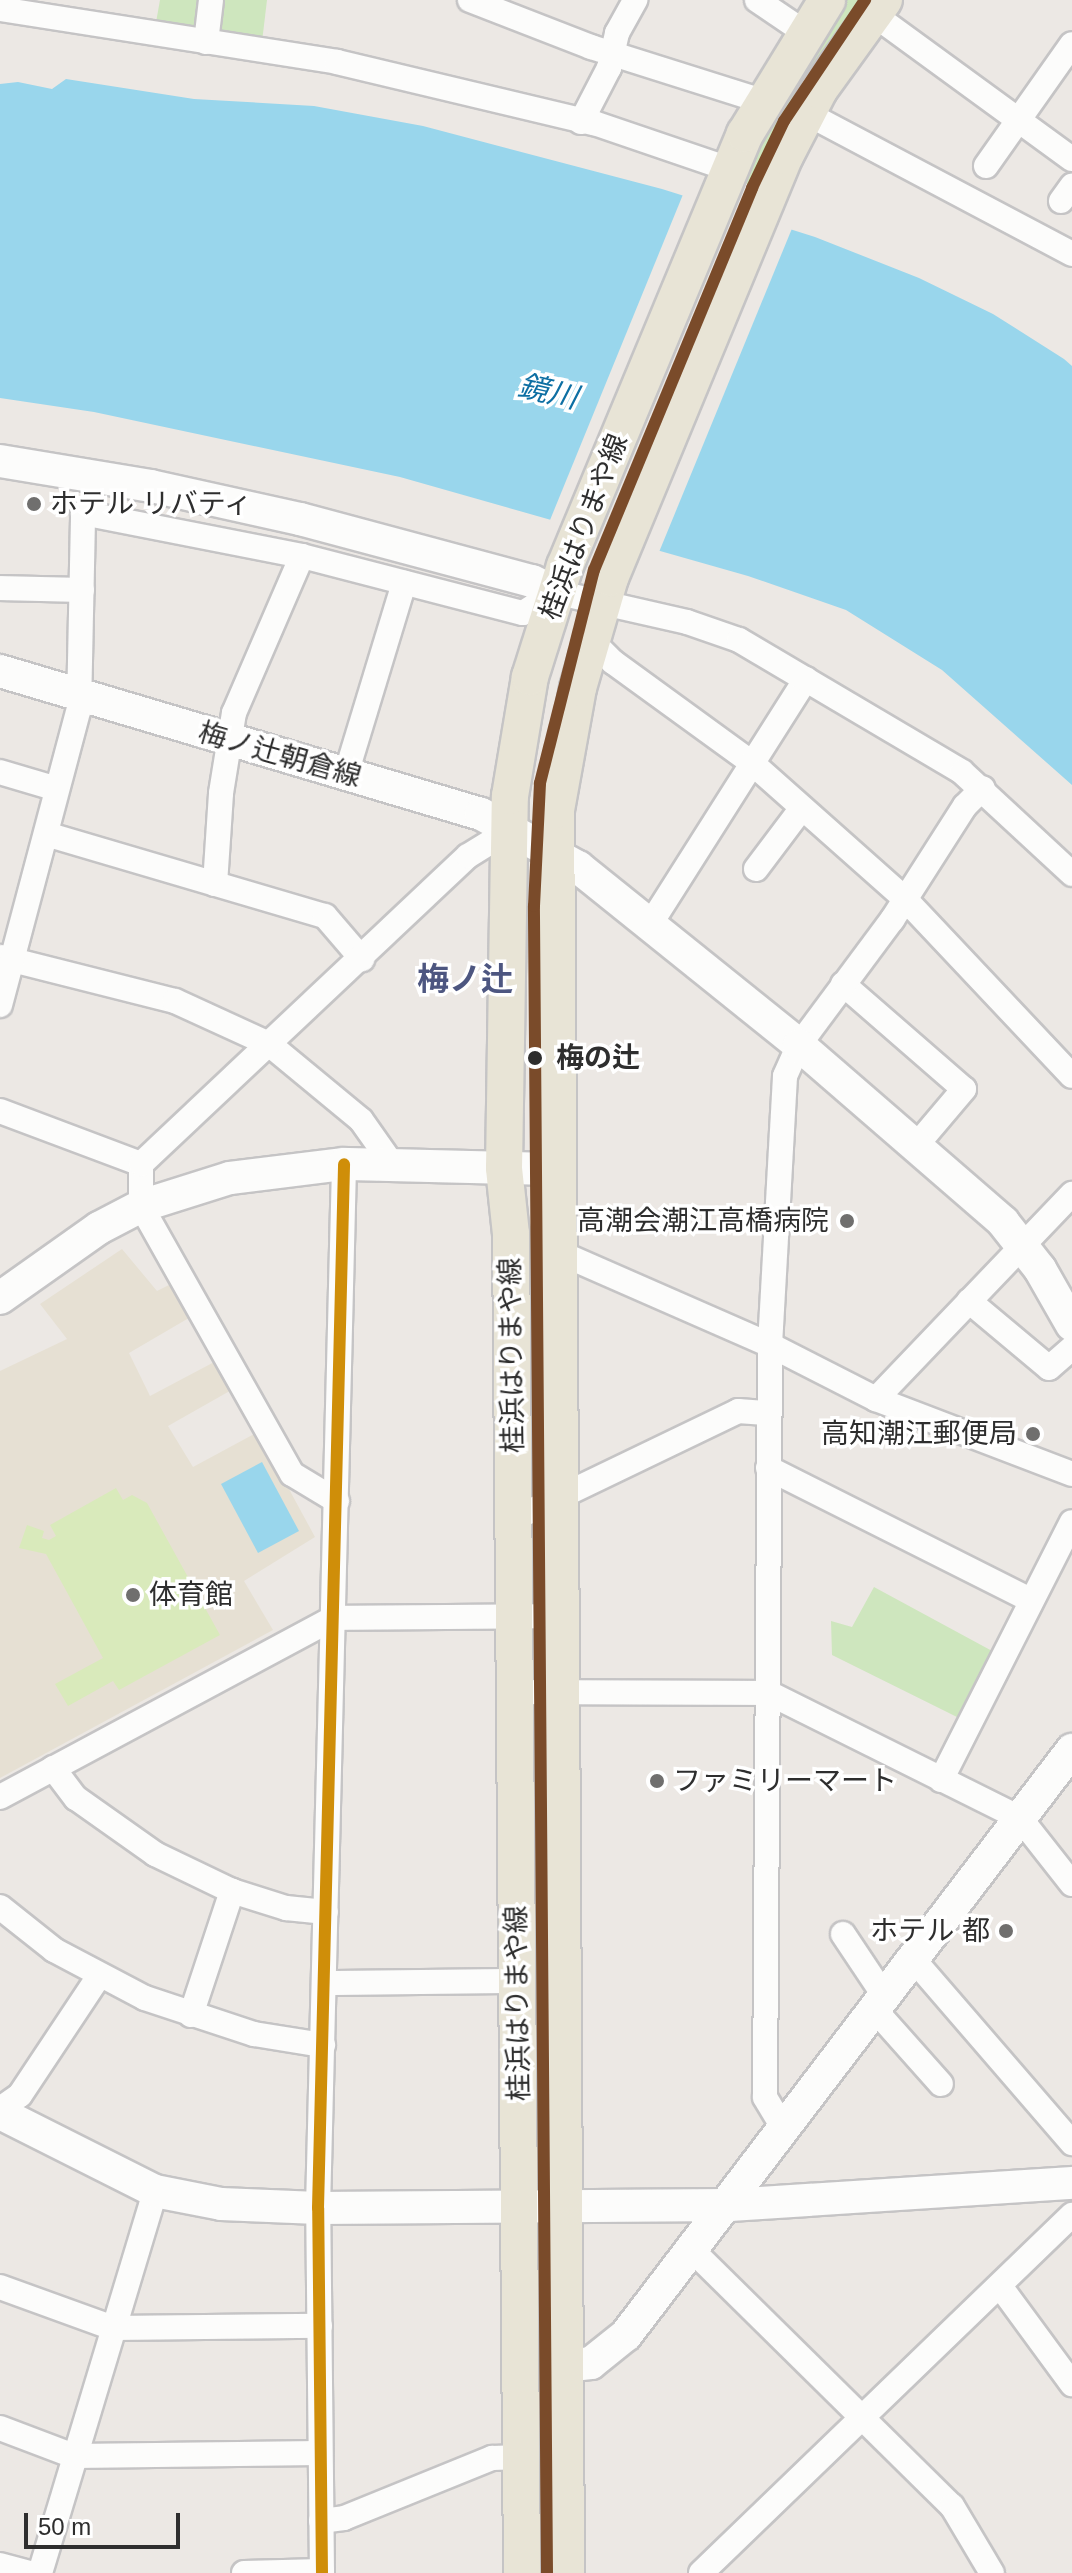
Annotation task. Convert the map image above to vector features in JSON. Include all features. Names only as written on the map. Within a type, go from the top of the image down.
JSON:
[{"type":"main road","name":"桂浜はりまや線","points":[[522,2573],[516,1616],[511,1234],[504,1168],[510,830],[518,742],[561,576],[727,173],[762,101],[827,0]]},
{"type":"main road","name":"桂浜はりまや線","points":[[566,2573],[554,854],[564,760],[601,608],[766,194],[806,113],[878,7]]},
{"type":"street","points":[[206,42],[211,0]]},
{"type":"street","points":[[470,0],[611,53],[762,101]]},
{"type":"street","points":[[581,122],[609,68],[611,53],[635,0]]},
{"type":"street","points":[[757,0],[804,32]]},
{"type":"street","points":[[878,7],[1018,120],[1072,159]]},
{"type":"street","points":[[0,9],[337,62],[581,122],[727,173]]},
{"type":"street","points":[[986,166],[1072,44]]},
{"type":"street","points":[[806,113],[1072,254]]},
{"type":"street","points":[[0,461],[151,486],[300,519],[532,581],[561,576],[601,608],[687,622],[739,640],[983,788],[1072,874]]},
{"type":"street","points":[[0,1005],[6,958],[46,834],[79,709],[83,513],[302,556],[523,613],[561,576]]},
{"type":"street","points":[[215,884],[228,740],[234,713],[302,556]]},
{"type":"street","points":[[346,774],[404,583]]},
{"type":"street","points":[[0,588],[82,590]]},
{"type":"street","points":[[601,608],[613,662],[752,763],[905,899],[1072,1076]]},
{"type":"street","name":"梅ノ辻朝倉線","points":[[0,671],[481,814],[554,854],[651,923],[799,1045],[1023,1244],[1072,1325]]},
{"type":"street","points":[[651,923],[806,679]]},
{"type":"street","points":[[0,772],[57,789]]},
{"type":"street","points":[[784,2129],[765,2097],[770,1345],[785,1076],[799,1045],[905,899],[965,806],[983,788]]},
{"type":"street","points":[[756,869],[802,808]]},
{"type":"street","points":[[337,1501],[292,1474],[141,1206],[141,1164],[468,856],[510,830]]},
{"type":"street","points":[[46,834],[325,916],[362,959]]},
{"type":"street","points":[[6,958],[175,1001],[269,1044],[361,1120],[392,1164]]},
{"type":"street","points":[[843,984],[964,1089],[915,1147]]},
{"type":"street","points":[[0,1111],[141,1164]]},
{"type":"street","points":[[0,1298],[68,1247],[141,1206],[230,1178],[344,1164],[556,1169]]},
{"type":"street","points":[[244,2573],[322,2572],[318,2208],[344,1164]]},
{"type":"street","points":[[876,1399],[1072,1194]]},
{"type":"street","points":[[558,1252],[770,1345],[876,1399],[1064,1471],[1072,1492]]},
{"type":"street","points":[[969,1301],[1049,1368],[1072,1348]]},
{"type":"street","points":[[514,1519],[738,1411],[769,1413]]},
{"type":"street","points":[[768,1468],[1031,1600]]},
{"type":"street","points":[[941,1780],[1072,1522]]},
{"type":"street","points":[[0,1797],[334,1618],[558,1616]]},
{"type":"street","points":[[516,1692],[769,1693],[1020,1818],[1072,1884]]},
{"type":"street","points":[[563,2366],[591,2363],[626,2335],[693,2251],[707,2227],[730,2205],[784,2129],[1072,1750]]},
{"type":"street","points":[[53,1768],[76,1798],[109,1826],[232,1891],[286,1908],[326,1912]]},
{"type":"street","points":[[191,2015],[232,1891]]},
{"type":"street","points":[[0,1907],[54,1950],[99,1976],[191,2015],[254,2034],[323,2045]]},
{"type":"street","points":[[843,1934],[880,2004],[941,2084]]},
{"type":"street","points":[[914,1960],[1072,2143]]},
{"type":"street","points":[[99,1976],[20,2095],[0,2111],[155,2191],[221,2204],[318,2208],[730,2205],[1072,2183]]},
{"type":"street","points":[[325,1983],[517,1981]]},
{"type":"street","points":[[40,2573],[155,2191]]},
{"type":"street","points":[[701,2573],[1072,2215]]},
{"type":"street","points":[[693,2251],[863,2415],[952,2506],[992,2573]]},
{"type":"street","points":[[1000,2286],[1072,2384]]},
{"type":"street","points":[[0,2287],[113,2328],[320,2326]]},
{"type":"street","points":[[0,2428],[74,2456],[320,2453]]},
{"type":"street","points":[[321,2521],[344,2518],[492,2458],[522,2457]]},
{"type":"street","points":[[0,2565],[30,2573]]},
{"type":"shaded area","points":[[122,1249],[157,1291],[175,1282],[194,1315],[129,1353],[150,1396],[218,1360],[235,1388],[168,1426],[193,1467],[258,1432],[315,1537],[244,1581],[273,1630],[0,1778],[0,1371],[67,1339],[40,1304]]},
{"type":"green space","points":[[160,0],[203,0],[200,33],[155,28]]},
{"type":"green space","points":[[220,0],[267,0],[262,42],[214,35]]},
{"type":"green space","points":[[845,0],[872,0],[817,79],[797,67]]},
{"type":"green space","points":[[789,82],[807,93],[758,189],[739,180]]},
{"type":"green space","name":"体育館","points":[[116,1488],[123,1500],[132,1495],[147,1503],[220,1635],[119,1690],[113,1681],[68,1706],[55,1684],[103,1658],[46,1554],[19,1548],[27,1525],[44,1531],[42,1538],[49,1540],[56,1536],[50,1525]]},
{"type":"green space","points":[[874,1587],[994,1652],[959,1718],[832,1655],[831,1621],[852,1627]]},
{"type":"water","name":"鏡川","points":[[66,79],[194,99],[314,106],[423,126],[662,189],[815,237],[919,278],[993,314],[1064,359],[1072,366],[1072,785],[942,670],[846,610],[748,576],[400,477],[94,412],[0,398],[0,84],[18,82],[52,89]]},
{"type":"water","points":[[262,1462],[299,1531],[258,1553],[221,1484]]},
{"type":"pier","points":[[684,192],[793,226],[657,557],[548,525]]},
{"type":"transit line","points":[[547,2573],[534,906],[540,783],[594,570],[752,188],[784,121],[865,0]]},
{"type":"transit line","points":[[322,2573],[318,2208],[344,1164]]},
{"type":"place","name":"ホテル リバティ","points":[[34,504]]},
{"type":"place","name":"梅の辻","points":[[535,1058]]},
{"type":"place","name":"高潮会潮江高橋病院","points":[[847,1221]]},
{"type":"place","name":"高知潮江郵便局","points":[[1033,1434]]},
{"type":"place","name":"体育館","points":[[133,1595]]},
{"type":"place","name":"ファミリーマート","points":[[657,1781]]},
{"type":"place","name":"ホテル 都","points":[[1006,1931]]},
{"type":"district","name":"梅ノ辻","points":[[465,979]]}]
